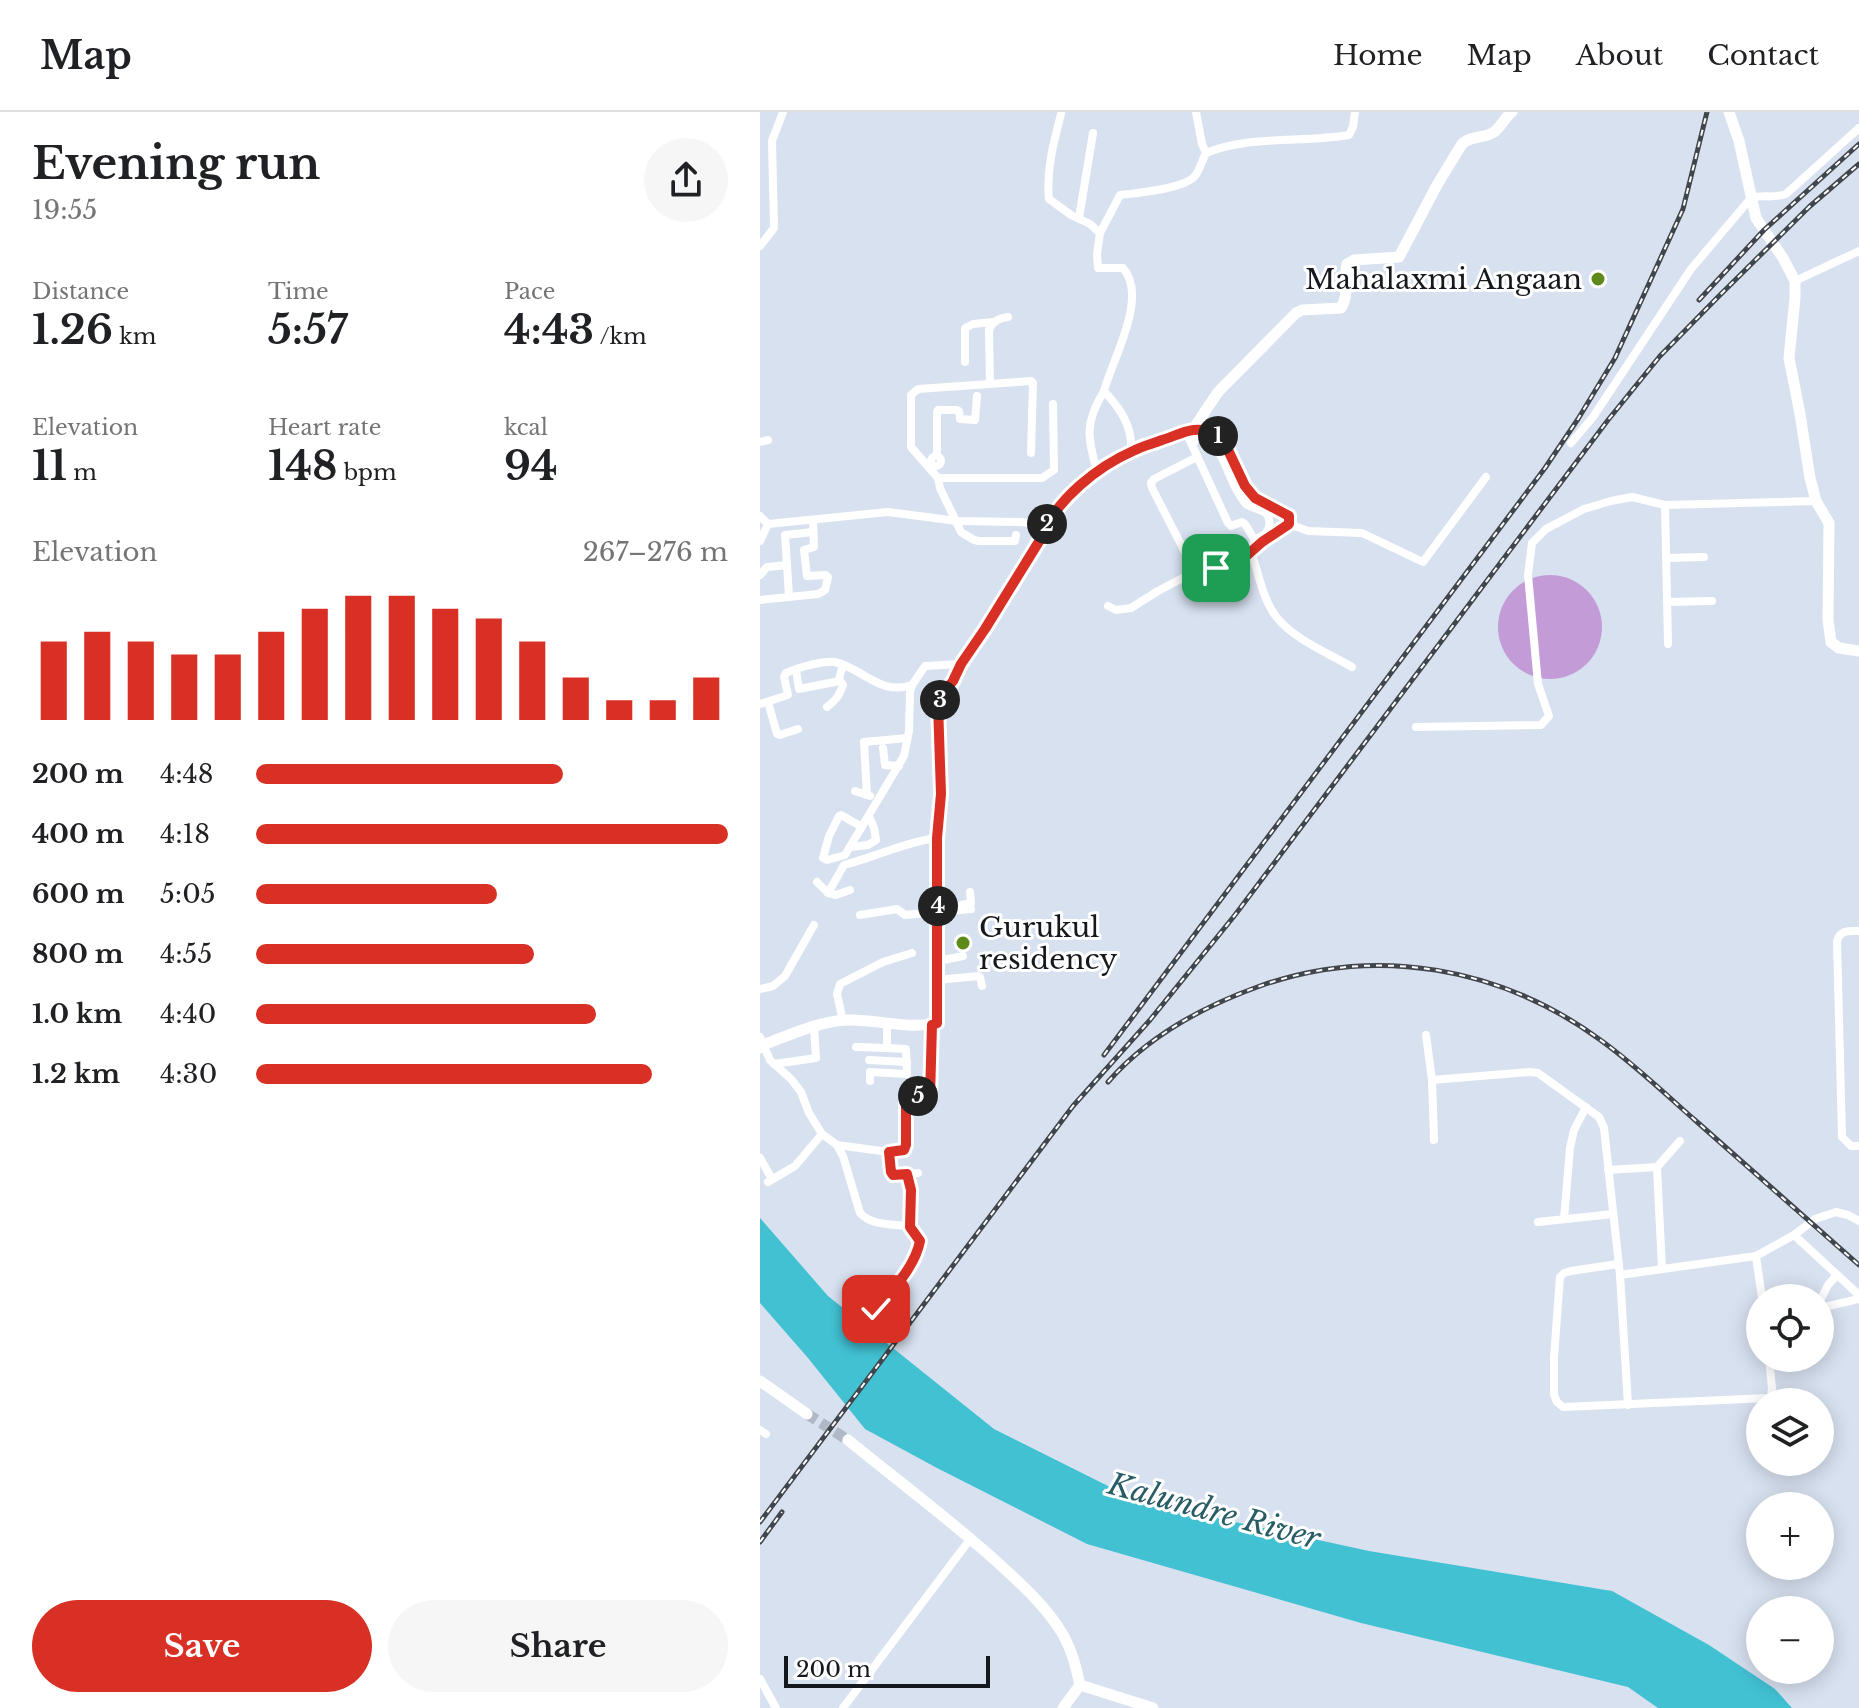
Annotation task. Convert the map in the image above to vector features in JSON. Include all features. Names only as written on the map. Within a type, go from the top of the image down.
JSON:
[{"type":"street","points":[[760,246],[774,228],[772,141],[783,112]]},
{"type":"street","points":[[1097,471],[1089,421],[1126,332],[1132,292],[1123,268],[1098,268],[1100,233],[1120,195],[1164,188],[1189,181],[1197,175],[1206,153],[1196,112]]},
{"type":"street","points":[[1206,153],[1220,147],[1242,144],[1349,135],[1355,112]]},
{"type":"street","points":[[1192,445],[1202,437],[1220,451],[1237,491],[1247,504],[1267,515],[1267,533],[1254,539],[1242,522],[1231,526],[1197,457],[1192,445],[1190,430],[1218,392],[1296,313],[1341,308],[1346,297],[1347,264],[1354,260],[1399,257],[1462,144],[1467,139],[1491,134],[1512,112]]},
{"type":"street","points":[[1729,112],[1739,141],[1756,218],[1795,281],[1789,358],[1810,478],[1816,501],[1829,523],[1828,620],[1831,642],[1839,648],[1859,651]]},
{"type":"street","points":[[1061,114],[1054,138],[1049,199],[1100,233]]},
{"type":"street","points":[[1571,443],[1593,417],[1691,269],[1751,198],[1776,198],[1786,194],[1859,128]]},
{"type":"street","points":[[1079,218],[1093,133]]},
{"type":"street","points":[[1795,281],[1859,251]]},
{"type":"street","points":[[965,362],[965,328],[1008,317]]},
{"type":"street","points":[[990,384],[989,330],[993,322]]},
{"type":"street","points":[[1031,453],[1031,381],[918,389],[911,395],[911,447],[936,472],[1042,478],[1052,473],[1053,404]]},
{"type":"street","points":[[1104,391],[1129,425],[1131,451]]},
{"type":"street","points":[[977,396],[975,420],[962,420],[957,410],[938,410],[937,455],[931,460],[940,488],[961,532],[974,540],[1015,541],[1016,535]]},
{"type":"street","points":[[910,1227],[876,1223],[864,1218],[837,1145],[822,1134],[801,1092],[770,1060],[761,1043],[843,1021],[937,1023],[937,838],[941,794],[938,704],[942,695],[1047,524],[1097,471],[1131,451],[1190,430],[1216,433],[1245,486],[1255,498],[1289,516],[1289,524]]},
{"type":"street","points":[[1190,562],[1151,483],[1197,457]]},
{"type":"street","points":[[1289,524],[1308,531],[1362,533],[1423,562],[1486,477]]},
{"type":"street","points":[[1416,727],[1541,725],[1549,716],[1538,684],[1528,575],[1532,543],[1546,529],[1584,509],[1632,497],[1665,505],[1816,501]]},
{"type":"street","points":[[1665,505],[1668,644]]},
{"type":"street","points":[[760,516],[768,524],[888,512],[957,521],[1047,524]]},
{"type":"street","points":[[760,600],[818,594],[825,590],[826,575],[807,576],[804,550],[814,547],[813,520]]},
{"type":"street","points":[[784,523],[789,597]]},
{"type":"street","points":[[760,541],[768,524]]},
{"type":"street","points":[[1108,606],[1116,610],[1131,608],[1194,572],[1236,565],[1289,524]]},
{"type":"street","points":[[785,535],[813,532]]},
{"type":"street","points":[[1251,551],[1276,617],[1299,637],[1352,667]]},
{"type":"street","points":[[1666,558],[1704,557]]},
{"type":"street","points":[[760,575],[767,567],[787,565]]},
{"type":"street","points":[[1667,602],[1712,601]]},
{"type":"street","points":[[798,729],[777,734],[764,703],[788,695],[784,674],[829,661],[893,689],[912,685]]},
{"type":"street","points":[[862,827],[839,816],[823,858],[842,857],[850,847],[899,766],[907,738],[912,685],[925,666],[961,664]]},
{"type":"street","points":[[827,707],[839,696],[843,685],[840,675],[843,665]]},
{"type":"street","points":[[796,670],[799,689],[840,681]]},
{"type":"street","points":[[867,795],[864,742],[907,738]]},
{"type":"street","points":[[883,748],[885,765],[899,766]]},
{"type":"street","points":[[855,791],[878,800]]},
{"type":"street","points":[[850,847],[868,845],[876,840],[869,816]]},
{"type":"street","points":[[828,864],[844,865],[870,859],[913,843],[937,838]]},
{"type":"street","points":[[828,893],[844,865]]},
{"type":"street","points":[[817,882],[828,893],[836,895],[850,890]]},
{"type":"street","points":[[860,915],[897,909],[905,915],[967,908],[971,903],[970,892]]},
{"type":"street","points":[[760,989],[773,986],[785,976],[814,925]]},
{"type":"street","points":[[1859,931],[1842,932],[1837,941],[1842,1137],[1851,1146],[1859,1146]]},
{"type":"street","points":[[843,1021],[837,994],[840,984],[883,962],[912,953]]},
{"type":"street","points":[[938,961],[963,956]]},
{"type":"street","points":[[938,980],[978,976],[982,986]]},
{"type":"street","points":[[887,1023],[887,1048]]},
{"type":"street","points":[[837,1145],[889,1152],[904,1150],[906,1097],[930,1100],[932,1025]]},
{"type":"street","points":[[774,1064],[816,1058],[814,1027]]},
{"type":"street","points":[[1426,1035],[1432,1080],[1434,1140]]},
{"type":"street","points":[[856,1047],[868,1047],[906,1049],[906,1075],[870,1077],[868,1047]]},
{"type":"street","points":[[869,1060],[907,1062]]},
{"type":"street","points":[[1432,1080],[1538,1073],[1599,1117],[1604,1128],[1620,1275],[1628,1405]]},
{"type":"street","points":[[1564,1219],[1570,1148],[1574,1130],[1586,1107]]},
{"type":"street","points":[[760,1158],[770,1181],[795,1166],[822,1134]]},
{"type":"street","points":[[1662,1269],[1657,1167],[1680,1141]]},
{"type":"street","points":[[889,1152],[893,1175],[918,1173]]},
{"type":"street","points":[[1608,1170],[1657,1167]]},
{"type":"street","points":[[876,1309],[917,1254],[920,1241],[910,1227],[911,1190],[907,1174]]},
{"type":"street","points":[[1620,1275],[1756,1256],[1815,1219],[1836,1212],[1859,1221]]},
{"type":"street","points":[[1538,1222],[1613,1214]]},
{"type":"street","points":[[1794,1235],[1837,1275],[1854,1286],[1859,1297],[1834,1304]]},
{"type":"street","points":[[1756,1256],[1760,1284]]},
{"type":"street","points":[[1618,1264],[1571,1271],[1560,1277],[1554,1395],[1563,1407],[1768,1398],[1772,1388],[1770,1372]]},
{"type":"street","points":[[1829,1284],[1837,1275]]},
{"type":"street","points":[[760,1381],[807,1414]]},
{"type":"street","points":[[848,1440],[971,1538],[1028,1590],[1047,1612],[1075,1659],[1080,1685],[1063,1708]]},
{"type":"street","points":[[848,1706],[971,1538]]},
{"type":"street","points":[[760,1679],[776,1708]]},
{"type":"street","points":[[1080,1685],[1153,1708]]},
{"type":"shaded area","points":[[1550,575],[1570,579],[1587,590],[1598,607],[1602,627],[1598,647],[1587,664],[1570,675],[1550,679],[1530,675],[1513,664],[1502,647],[1498,627],[1502,607],[1513,590],[1530,579]]},
{"type":"water","points":[[760,1218],[828,1296],[994,1429],[1138,1501],[1369,1551],[1612,1591],[1709,1645],[1746,1670],[1746,1684],[1768,1684],[1792,1708],[1658,1708],[1628,1687],[1361,1623],[1087,1544],[865,1429],[760,1303]]},
{"type":"tunnel","points":[[807,1414],[848,1440]]},
{"type":"railway","points":[[1104,1055],[1545,468],[1578,419],[1615,358],[1683,209],[1707,112]]},
{"type":"railway","points":[[1699,300],[1764,230],[1859,144]]},
{"type":"railway","points":[[760,1522],[1073,1106],[1150,1020],[1235,915],[1608,420],[1660,356],[1809,207],[1859,164]]},
{"type":"railway","points":[[1108,1082],[1141,1050],[1178,1024],[1260,986],[1304,974],[1348,967],[1392,966],[1436,970],[1479,980],[1561,1014],[1612,1048],[1859,1265]]},
{"type":"railway","points":[[760,1542],[782,1512]]},
{"type":"place","name":"Mahalaxmi Angaan","points":[[1598,279]]},
{"type":"place","name":"Gurukul residency","points":[[963,943]]},
{"type":"route","points":[[876,1309],[917,1254],[920,1241],[910,1227],[911,1190],[907,1174],[893,1175],[889,1152],[901,1152],[906,1145],[906,1097],[930,1097],[932,1025],[937,1023],[937,838],[941,794],[938,704],[942,695],[1055,513],[1097,471],[1131,451],[1194,428],[1216,433],[1245,486],[1255,498],[1289,516],[1289,524],[1236,565],[1216,568]]},
{"type":"water label","name":"Kalundre River","points":[[1214,1511]]}]
